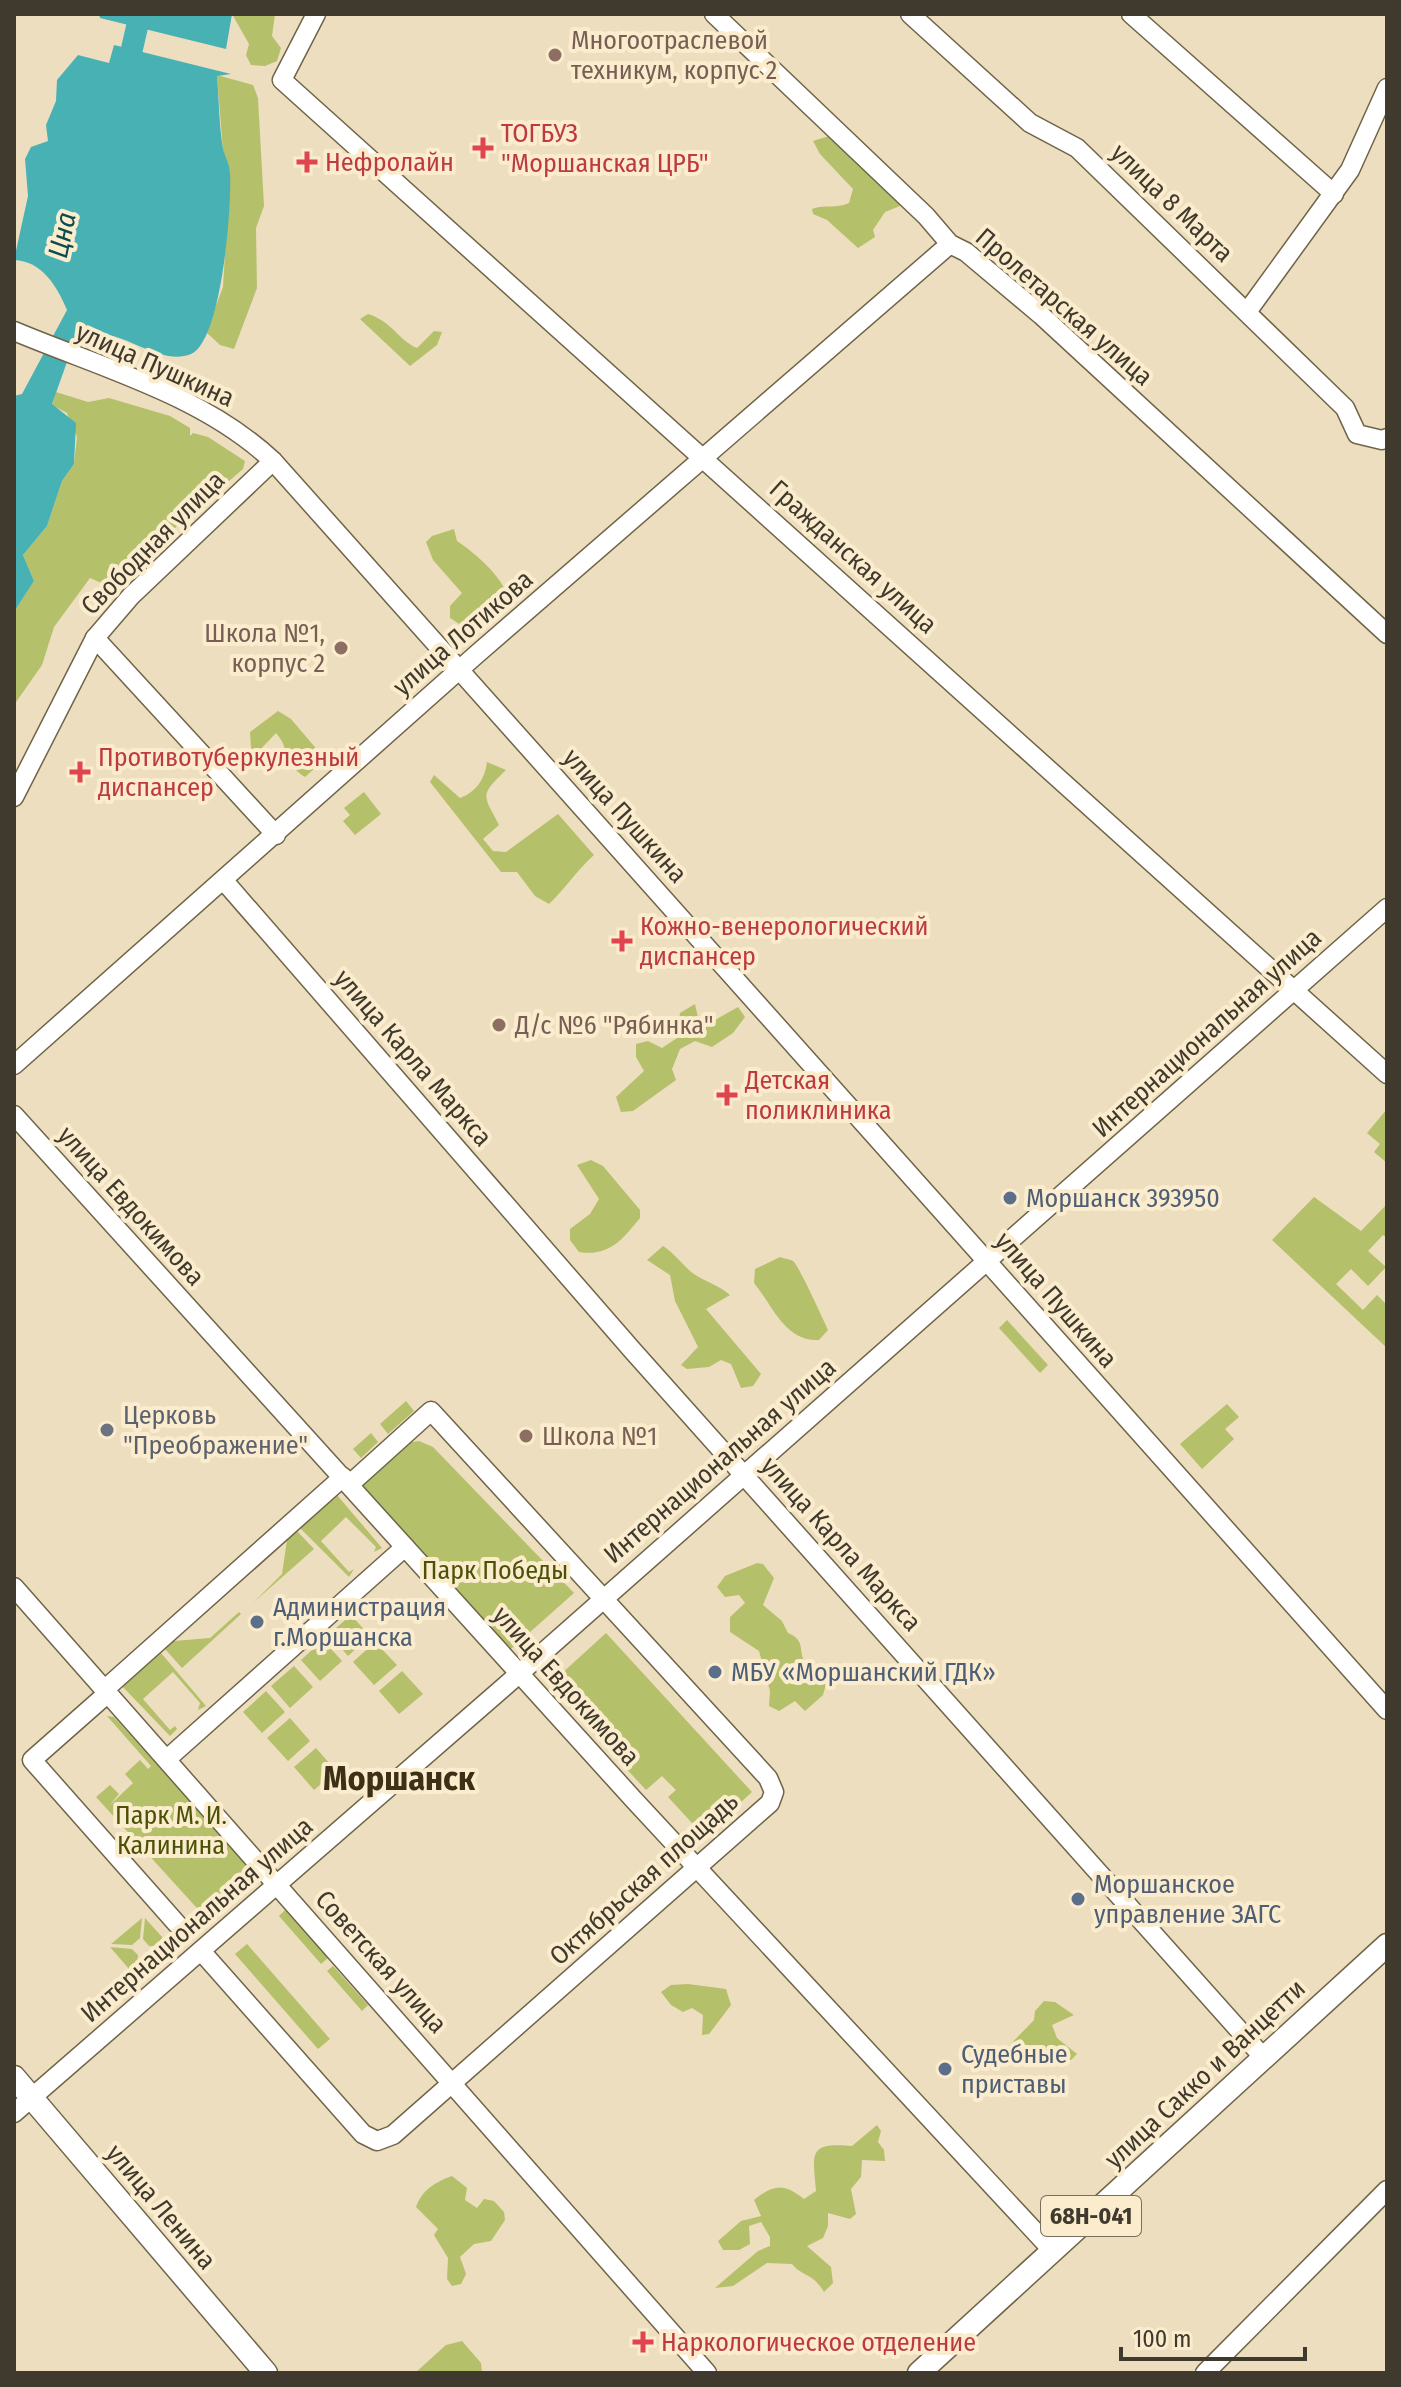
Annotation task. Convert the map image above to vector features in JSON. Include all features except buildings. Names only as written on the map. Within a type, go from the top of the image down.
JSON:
[{"type":"main road","name":"улица Сакко и Ванцетти","points":[[919,2373],[1387,1945]]},
{"type":"main road","name":"улица Ленина","points":[[14,2077],[266,2373]]},
{"type":"street","name":"Гражданская улица","points":[[316,14],[282,80],[1387,1074]]},
{"type":"street","name":"Пролетарская улица","points":[[714,14],[926,216],[950,244],[966,252],[1052,325],[1387,634]]},
{"type":"street","name":"улица 8 Марта","points":[[910,14],[1030,123],[1077,148],[1345,408],[1357,434],[1384,439]]},
{"type":"street","points":[[1131,14],[1334,194]]},
{"type":"street","points":[[1247,312],[1334,194],[1366,140],[1387,88]]},
{"type":"street","name":"улица Лотикова","points":[[14,1065],[225,882],[460,669],[950,244]]},
{"type":"street","name":"улица Пушкина","points":[[14,331],[211,416],[251,440],[273,461],[1387,1710]]},
{"type":"street","name":"Свободная улица","points":[[14,797],[95,638],[131,596],[273,461]]},
{"type":"street","points":[[95,638],[276,835]]},
{"type":"street","name":"улица Карла Маркса","points":[[225,882],[1264,2058]]},
{"type":"street","name":"Интернациональная улица","points":[[14,2113],[987,1263],[1387,908]]},
{"type":"street","name":"улица Евдокимова","points":[[14,1115],[696,1868],[1053,2251]]},
{"type":"street","name":"Октябрьская площадь","points":[[177,1924],[32,1760],[347,1481],[431,1411],[768,1778],[774,1792],[770,1803],[453,2083],[393,2135],[377,2141],[363,2134],[201,1951]]},
{"type":"street","points":[[167,1759],[405,1547]]},
{"type":"street","name":"Советская улица","points":[[14,1587],[707,2373]]},
{"type":"street","points":[[1205,2373],[1387,2190]]},
{"type":"green space","points":[[232,14],[275,14],[272,36],[281,48],[277,61],[265,66],[251,65],[246,55],[249,44]]},
{"type":"green space","points":[[217,75],[253,85],[258,98],[264,206],[256,228],[257,288],[234,349],[220,345],[206,332],[223,287],[230,170],[223,151]]},
{"type":"green space","points":[[829,136],[892,193],[900,206],[885,212],[873,230],[875,237],[858,248],[827,220],[813,214],[812,209],[849,203],[853,189],[820,154],[813,141]]},
{"type":"green space","points":[[368,314],[377,317],[417,348],[434,331],[442,332],[437,345],[410,366],[360,319]]},
{"type":"green space","points":[[56,392],[88,402],[109,398],[170,416],[190,428],[190,436],[193,433],[208,437],[245,461],[243,469],[177,526],[115,589],[90,578],[54,627],[42,665],[14,705],[14,612],[34,581],[23,555],[47,526],[62,481],[74,464],[77,437],[67,413],[52,405]]},
{"type":"green space","points":[[454,529],[457,541],[494,573],[508,597],[467,625],[450,618],[450,606],[462,593],[433,560],[426,542],[432,536]]},
{"type":"green space","points":[[278,711],[291,719],[325,759],[305,777],[289,761],[276,733],[256,754],[251,748],[250,732]]},
{"type":"green space","points":[[487,762],[506,770],[491,785],[486,796],[499,825],[483,839],[493,851],[506,852],[558,814],[594,855],[549,904],[535,896],[517,872],[501,872],[430,782],[434,775],[460,798],[479,784]]},
{"type":"green space","points":[[364,792],[381,814],[355,835],[343,821],[350,815],[344,808]]},
{"type":"green space","points":[[695,1004],[699,1022],[715,1020],[738,1007],[745,1017],[733,1033],[712,1047],[695,1041],[680,1049],[672,1069],[676,1080],[633,1111],[621,1112],[616,1097],[644,1071],[636,1057],[636,1044],[648,1041],[662,1048],[677,1038],[680,1013]]},
{"type":"green space","points":[[1387,1109],[1387,1163],[1374,1152],[1380,1144],[1367,1133]]},
{"type":"green space","points":[[591,1160],[603,1166],[640,1210],[640,1218],[614,1245],[590,1253],[579,1252],[570,1240],[570,1229],[590,1214],[599,1199],[577,1165]]},
{"type":"green space","points":[[1314,1197],[1361,1231],[1387,1204],[1387,1238],[1383,1235],[1368,1251],[1386,1267],[1368,1286],[1351,1269],[1336,1284],[1363,1310],[1377,1295],[1387,1305],[1387,1348],[1272,1240]]},
{"type":"green space","points":[[663,1246],[693,1273],[730,1295],[706,1309],[761,1374],[753,1386],[741,1388],[731,1364],[721,1360],[709,1367],[687,1369],[681,1365],[698,1347],[675,1301],[670,1275],[647,1260]]},
{"type":"green space","points":[[780,1257],[796,1264],[828,1330],[819,1340],[807,1339],[789,1329],[754,1283],[755,1269]]},
{"type":"green space","points":[[1007,1320],[1048,1365],[1040,1373],[999,1328]]},
{"type":"green space","points":[[406,1401],[414,1411],[388,1434],[380,1424]]},
{"type":"green space","points":[[1227,1404],[1239,1417],[1225,1429],[1234,1439],[1202,1469],[1180,1444]]},
{"type":"green space","points":[[371,1433],[378,1442],[361,1458],[353,1449]]},
{"type":"green space","name":"Парк Победы","points":[[419,1441],[433,1447],[574,1593],[511,1649],[360,1483],[406,1443]]},
{"type":"green space","points":[[337,1495],[382,1548],[374,1552],[376,1547],[346,1517],[321,1541],[349,1572],[354,1569],[349,1577],[300,1528]]},
{"type":"green space","points":[[297,1531],[314,1549],[253,1603],[282,1574],[287,1540]]},
{"type":"green space","points":[[757,1563],[763,1564],[774,1578],[763,1605],[782,1621],[788,1633],[798,1639],[806,1665],[826,1684],[823,1695],[805,1711],[795,1701],[779,1711],[769,1706],[770,1691],[759,1651],[730,1632],[730,1617],[745,1603],[739,1595],[725,1597],[717,1587],[725,1576]]},
{"type":"green space","points":[[239,1612],[241,1614],[182,1668],[165,1649],[174,1641],[210,1638]]},
{"type":"green space","points":[[351,1615],[370,1636],[348,1656],[329,1634]]},
{"type":"green space","points":[[606,1633],[752,1792],[704,1836],[668,1797],[676,1790],[662,1776],[646,1790],[549,1685]]},
{"type":"green space","points":[[323,1640],[342,1661],[320,1681],[301,1660]]},
{"type":"green space","points":[[375,1642],[397,1665],[374,1685],[353,1662]]},
{"type":"green space","points":[[161,1653],[206,1706],[198,1710],[200,1703],[173,1672],[143,1699],[170,1730],[175,1726],[177,1729],[170,1736],[122,1686]]},
{"type":"green space","points":[[294,1666],[313,1687],[290,1708],[271,1686]]},
{"type":"green space","points":[[402,1671],[423,1694],[399,1714],[379,1691]]},
{"type":"green space","points":[[266,1691],[285,1712],[262,1733],[243,1712]]},
{"type":"green space","name":"Парк М. И. Калинина","points":[[107,1716],[114,1717],[255,1874],[205,1917],[96,1797],[110,1785],[119,1794],[109,1806],[133,1783],[125,1774],[140,1760],[148,1769],[151,1766]]},
{"type":"green space","points":[[290,1718],[310,1741],[288,1761],[267,1738]]},
{"type":"green space","points":[[316,1748],[336,1771],[314,1790],[294,1767]]},
{"type":"green space","points":[[285,1910],[328,1958],[321,1964],[279,1916]]},
{"type":"green space","points":[[142,1918],[140,1938],[132,1945],[111,1944]]},
{"type":"green space","points":[[145,1918],[171,1947],[149,1946],[143,1939]]},
{"type":"green space","points":[[247,1944],[330,2039],[318,2049],[235,1954]]},
{"type":"green space","points":[[110,1947],[132,1949],[138,1955],[136,1977]]},
{"type":"green space","points":[[333,1966],[368,2005],[362,2011],[327,1971]]},
{"type":"green space","points":[[671,1985],[726,1989],[731,2005],[709,2034],[702,2035],[703,2015],[692,2008],[683,2012],[671,2005],[661,1992]]},
{"type":"green space","points":[[1044,2001],[1055,2002],[1074,2015],[1052,2025],[1057,2038],[1077,2054],[1071,2060],[1060,2058],[1047,2065],[1043,2058],[1032,2062],[1022,2058],[1005,2064],[997,2058],[1034,2020],[1035,2011]]},
{"type":"green space","points":[[877,2125],[881,2131],[878,2142],[884,2150],[885,2161],[862,2160],[861,2177],[851,2189],[856,2214],[850,2219],[828,2213],[828,2226],[823,2238],[807,2246],[831,2267],[833,2283],[824,2292],[816,2281],[792,2264],[767,2263],[733,2286],[715,2288],[758,2251],[770,2246],[770,2237],[761,2222],[749,2226],[750,2244],[739,2250],[723,2250],[718,2241],[741,2221],[761,2216],[754,2200],[778,2188],[790,2190],[804,2199],[816,2191],[816,2153],[827,2146],[852,2146]]},
{"type":"green space","points":[[452,2176],[467,2188],[465,2200],[477,2208],[484,2199],[494,2201],[504,2212],[505,2220],[491,2241],[474,2244],[460,2257],[466,2274],[461,2284],[452,2286],[447,2279],[448,2258],[434,2235],[438,2229],[416,2207],[430,2187]]},
{"type":"green space","points":[[462,2341],[481,2363],[482,2373],[415,2373],[446,2345]]},
{"type":"water","points":[[99,14],[232,14],[226,49],[100,18]]},
{"type":"water","points":[[114,45],[231,74],[217,76],[223,149],[230,173],[223,270],[210,325],[202,344],[191,354],[171,356],[105,334],[100,343],[77,334],[52,404],[76,423],[74,464],[62,481],[47,526],[23,555],[34,581],[14,612],[14,396],[22,394],[67,310],[47,276],[33,265],[14,260],[28,196],[25,159],[31,147],[48,141],[46,125],[56,101],[57,80],[78,55],[109,63]]},
{"type":"waterway","name":"Цна","points":[[125,79],[140,14]]},
{"type":"place","name":"Многоотраслевой техникум, корпус 2","points":[[555,55]]},
{"type":"place","name":"ТОГБУЗ \"Моршанская ЦРБ\"","points":[[483,148]]},
{"type":"place","name":"Нефролайн","points":[[307,162]]},
{"type":"place","name":"Школа №1, корпус 2","points":[[341,648]]},
{"type":"place","name":"Противотуберкулезный диспансер","points":[[80,772]]},
{"type":"place","name":"Кожно-венерологический диспансер","points":[[622,941]]},
{"type":"place","name":"Д/с №6 \"Рябинка\"","points":[[499,1025]]},
{"type":"place","name":"Детская поликлиника","points":[[727,1095]]},
{"type":"place","name":"Моршанск 393950","points":[[1010,1198]]},
{"type":"place","name":"Церковь \"Преображение\"","points":[[107,1430]]},
{"type":"place","name":"Школа №1","points":[[526,1436]]},
{"type":"place","name":"Администрация г.Моршанска","points":[[257,1622]]},
{"type":"place","name":"МБУ «Моршанский ГДК»","points":[[715,1672]]},
{"type":"place","name":"Моршанское управление ЗАГС","points":[[1078,1899]]},
{"type":"place","name":"Судебные приставы","points":[[945,2069]]},
{"type":"place","name":"Наркологическое отделение","points":[[643,2342]]},
{"type":"district","name":"Моршанск","points":[[399,1778]]}]
